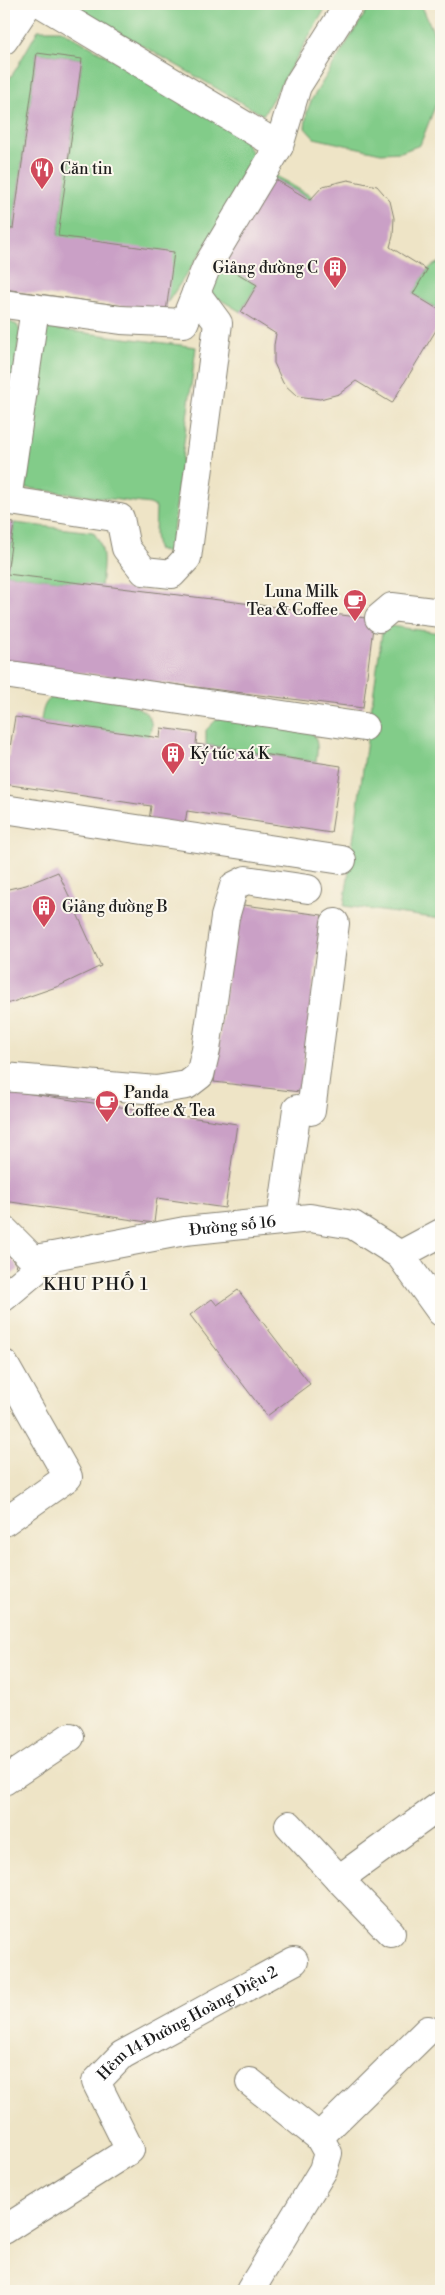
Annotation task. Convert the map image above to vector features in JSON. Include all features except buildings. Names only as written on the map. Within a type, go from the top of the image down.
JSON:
[{"type":"street","points":[[4,40],[28,4]]},
{"type":"street","points":[[42,4],[279,146]]},
{"type":"street","points":[[4,304],[121,320],[184,323],[206,268],[279,146],[297,86],[349,4]]},
{"type":"street","points":[[35,308],[5,500],[120,518],[126,548],[144,571],[172,574],[187,558],[218,323],[196,294]]},
{"type":"street","points":[[379,618],[392,607],[441,614]]},
{"type":"street","points":[[4,674],[364,727]]},
{"type":"street","points":[[4,809],[342,860]]},
{"type":"street","points":[[4,1077],[156,1090],[187,1085],[200,1075],[206,1050],[225,917],[234,886],[246,880],[308,889]]},
{"type":"street","points":[[281,1221],[298,1109],[311,1111],[335,923]]},
{"type":"street","name":"Đường số 16","points":[[4,1297],[54,1256],[185,1231],[310,1218],[353,1225],[400,1255],[441,1312]]},
{"type":"street","points":[[4,1230],[34,1259],[54,1256]]},
{"type":"street","points":[[400,1255],[441,1233]]},
{"type":"street","points":[[4,1364],[68,1477],[4,1522]]},
{"type":"street","points":[[4,1781],[70,1737]]},
{"type":"street","points":[[339,1879],[441,1805]]},
{"type":"street","points":[[290,1825],[391,1933]]},
{"type":"street","name":"Hẻm 14 Đường Hoàng Diệu 2","points":[[4,2230],[130,2150],[96,2082],[122,2055],[294,1961]]},
{"type":"street","points":[[319,2137],[428,2030]]},
{"type":"street","points":[[250,2082],[319,2137],[328,2153],[324,2170],[250,2291]]},
{"type":"green space","points":[[70,4],[328,4],[263,115]]},
{"type":"green space","points":[[371,4],[421,4],[441,50],[441,91],[420,145],[401,152],[381,153],[314,138],[305,128],[307,111],[312,99]]},
{"type":"green space","points":[[38,30],[61,30],[239,131],[253,155],[252,177],[167,303],[58,236],[82,59],[37,53],[13,229],[4,228],[4,87]]},
{"type":"green space","points":[[273,174],[312,197],[310,200],[274,178],[222,263],[257,285],[241,312],[211,294],[209,281]]},
{"type":"green space","points":[[441,262],[441,311],[413,294],[427,270]]},
{"type":"green space","points":[[10,322],[17,325],[20,331],[4,455],[4,325]]},
{"type":"green space","points":[[46,328],[196,347],[170,554],[157,549],[155,535],[156,507],[150,504],[26,488]]},
{"type":"green space","points":[[14,523],[93,532],[102,551],[101,586],[7,574]]},
{"type":"green space","points":[[383,625],[441,633],[441,919],[344,906]]},
{"type":"green space","points":[[59,693],[111,699],[137,707],[146,714],[151,722],[149,737],[41,721],[46,704]]},
{"type":"green space","points":[[226,715],[306,726],[317,742],[316,762],[206,745],[206,730],[216,720]]},
{"type":"place","name":"Căn tin","points":[[42,190]]},
{"type":"place","name":"Giảng đường C","points":[[335,289]]},
{"type":"place","name":"Luna Milk Tea & Coffee","points":[[355,622]]},
{"type":"place","name":"Ký túc xá K","points":[[173,775]]},
{"type":"place","name":"Giảng đường B","points":[[44,928]]},
{"type":"place","name":"Panda Coffee & Tea","points":[[107,1123]]},
{"type":"district","name":"KHU PHỐ 1","points":[[96,1284]]}]
